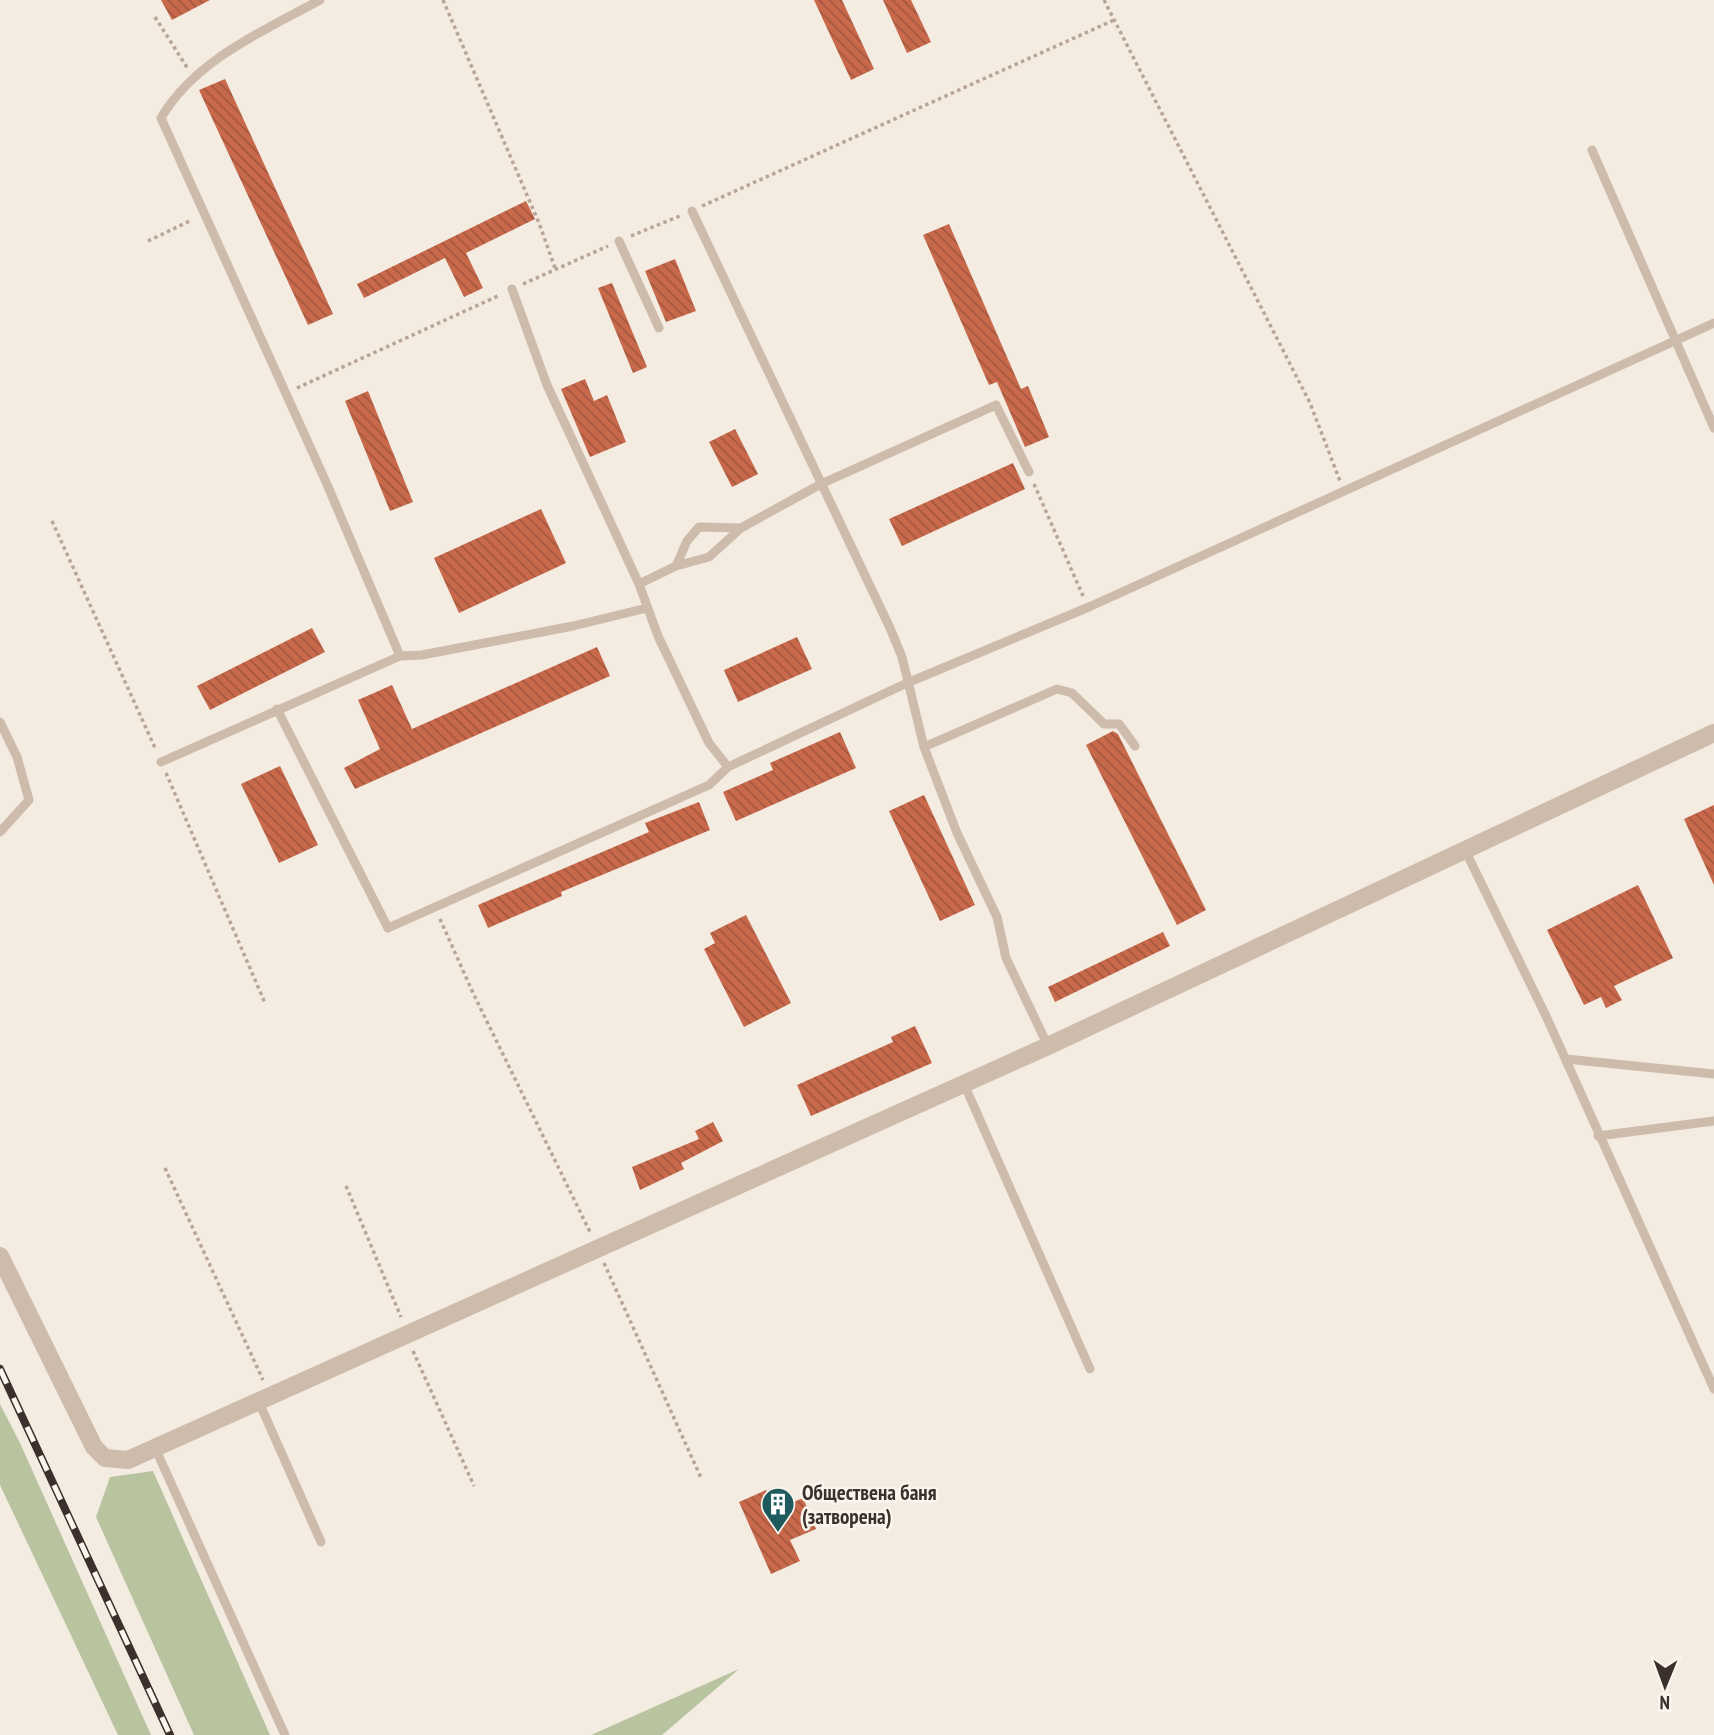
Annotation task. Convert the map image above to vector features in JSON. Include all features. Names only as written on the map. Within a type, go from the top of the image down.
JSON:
[{"type":"street","points":[[0,1256],[99,1453],[120,1462],[156,1450],[263,1398],[1048,1046],[1714,733]]},
{"type":"lane","points":[[320,0],[241,43],[194,79],[172,100],[161,118],[326,482],[401,656]]},
{"type":"lane","points":[[1592,149],[1714,428]]},
{"type":"lane","points":[[692,211],[890,628],[902,657],[924,747],[957,833],[996,917],[1006,958],[1048,1046]]},
{"type":"lane","points":[[619,241],[659,328]]},
{"type":"lane","points":[[512,289],[547,385],[709,743],[727,767]]},
{"type":"lane","points":[[277,709],[388,928],[709,785],[727,767],[907,683],[1089,607],[1714,323]]},
{"type":"lane","points":[[639,584],[676,566],[709,557],[741,527],[821,484],[996,405],[1029,472]]},
{"type":"lane","points":[[676,566],[687,541],[699,527],[741,527]]},
{"type":"lane","points":[[161,762],[401,656],[422,655],[573,626],[648,608]]},
{"type":"lane","points":[[924,747],[1057,689],[1072,693],[1104,724],[1119,724],[1135,746]]},
{"type":"lane","points":[[0,722],[17,758],[29,800],[0,832]]},
{"type":"lane","points":[[1465,850],[1566,1059],[1598,1136],[1714,1389]]},
{"type":"lane","points":[[1566,1059],[1714,1074]]},
{"type":"lane","points":[[964,1084],[1090,1368]]},
{"type":"lane","points":[[1598,1136],[1714,1121]]},
{"type":"lane","points":[[263,1398],[321,1542]]},
{"type":"lane","points":[[156,1450],[285,1735]]},
{"type":"path","points":[[443,0],[493,122],[535,213],[555,268]]},
{"type":"path","points":[[1104,0],[1310,403],[1343,490]]},
{"type":"path","points":[[155,18],[194,79]]},
{"type":"path","points":[[148,241],[204,214]]},
{"type":"path","points":[[1029,472],[1089,607]]},
{"type":"path","points":[[52,521],[161,762],[265,1003]]},
{"type":"path","points":[[435,907],[473,993],[597,1249],[702,1480]]},
{"type":"path","points":[[165,1168],[263,1398]]},
{"type":"green space","points":[[0,1404],[151,1735],[118,1735],[0,1485]]},
{"type":"green space","points":[[153,1471],[270,1735],[194,1735],[96,1517],[110,1477]]},
{"type":"green space","points":[[739,1669],[662,1735],[591,1735]]},
{"type":"building","points":[[161,0],[210,0],[172,20]]},
{"type":"building","points":[[814,0],[842,0],[874,69],[851,80]]},
{"type":"building","points":[[883,0],[911,0],[931,42],[907,53]]},
{"type":"building","points":[[225,79],[333,314],[308,325],[199,90]]},
{"type":"building","points":[[526,201],[535,219],[466,253],[483,288],[464,297],[445,258],[364,298],[357,284]]},
{"type":"building","points":[[949,224],[1021,389],[1028,386],[1049,437],[1025,447],[997,382],[989,385],[923,235]]},
{"type":"building","points":[[675,259],[696,311],[666,322],[645,271]]},
{"type":"building","points":[[612,283],[647,367],[633,373],[598,288]]},
{"type":"building","points":[[585,379],[594,401],[607,395],[626,442],[590,457],[561,389]]},
{"type":"building","points":[[368,391],[413,502],[390,511],[345,401]]},
{"type":"building","points":[[735,429],[758,474],[732,487],[709,442]]},
{"type":"building","points":[[1013,463],[1025,489],[902,546],[889,519]]},
{"type":"building","points":[[541,509],[566,563],[459,613],[434,558]]},
{"type":"building","points":[[312,628],[325,652],[210,710],[197,686]]},
{"type":"building","points":[[797,637],[812,669],[738,702],[724,670]]},
{"type":"building","points":[[597,647],[610,676],[355,789],[344,768],[380,749],[358,700],[392,685],[412,729]]},
{"type":"building","points":[[1113,731],[1118,734],[1206,910],[1177,925],[1086,745]]},
{"type":"building","points":[[840,732],[856,768],[736,821],[723,792],[773,770],[770,763]]},
{"type":"building","points":[[280,766],[318,845],[279,863],[241,784]]},
{"type":"building","points":[[924,795],[975,905],[940,921],[889,811]]},
{"type":"building","points":[[699,802],[710,830],[561,892],[562,896],[488,928],[478,905],[649,832],[645,823]]},
{"type":"building","points":[[1714,805],[1714,885],[1684,819]]},
{"type":"building","points":[[1638,885],[1673,958],[1614,986],[1622,1000],[1606,1008],[1601,997],[1584,1005],[1547,930]]},
{"type":"building","points":[[746,915],[791,1003],[744,1027],[704,949],[715,943],[710,933]]},
{"type":"building","points":[[1163,932],[1170,946],[1055,1002],[1048,987]]},
{"type":"building","points":[[915,1026],[932,1063],[811,1116],[797,1085],[893,1042],[891,1037]]},
{"type":"building","points":[[713,1122],[723,1141],[681,1163],[684,1169],[640,1190],[632,1167],[699,1139],[695,1131]]},
{"type":"building","name":"Обществена баня (затворена)","points":[[766,1490],[775,1510],[803,1498],[816,1529],[790,1540],[800,1561],[771,1574],[739,1502]]},
{"type":"railway","points":[[0,1369],[170,1735]]},
{"type":"place","name":"Обществена баня (затворена)","points":[[778,1534]]}]
